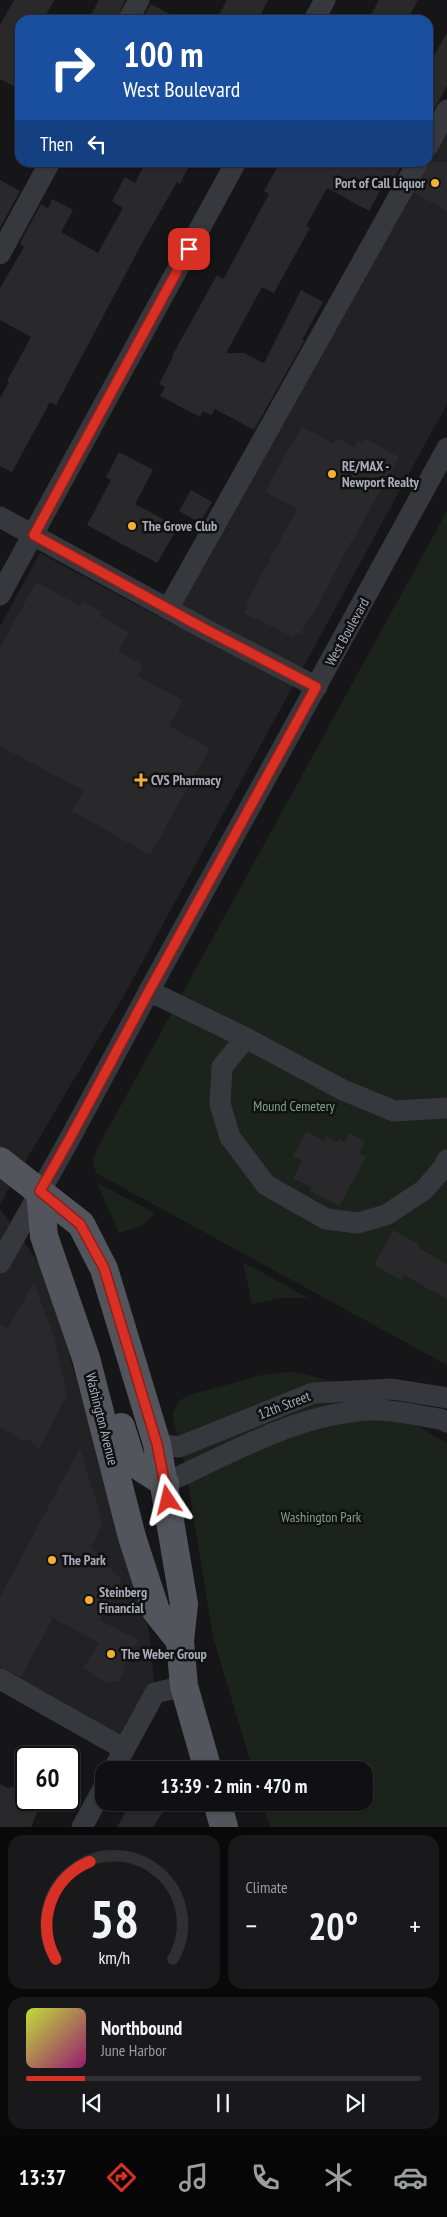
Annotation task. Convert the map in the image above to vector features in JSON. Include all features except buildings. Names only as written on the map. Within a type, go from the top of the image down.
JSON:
[{"type":"main road","points":[[0,1161],[80,1224],[104,1268],[157,1444],[184,1604],[180,1641],[184,1686],[205,1761]]},
{"type":"main road","name":"Washington Avenue","points":[[40,1191],[44,1236],[86,1358],[132,1537],[156,1611],[180,1641]]},
{"type":"main road","points":[[86,1358],[118,1415],[132,1462],[165,1483]]},
{"type":"main road","points":[[220,1811],[224,1827]]},
{"type":"street","points":[[131,15],[139,0]]},
{"type":"street","points":[[317,15],[325,0]]},
{"type":"street","points":[[433,138],[445,119]]},
{"type":"street","points":[[0,254],[47,167]]},
{"type":"street","points":[[0,595],[233,167]]},
{"type":"street","points":[[168,609],[415,167]]},
{"type":"street","name":"West Boulevard","points":[[0,1263],[447,448]]},
{"type":"street","points":[[0,517],[316,687]]},
{"type":"street","points":[[149,991],[246,1038],[343,1090],[394,1111],[447,1108]]},
{"type":"street","points":[[246,1038],[222,1067],[220,1104],[230,1137],[266,1185],[326,1219],[358,1223],[386,1215],[424,1190],[443,1168],[447,1160]]},
{"type":"street","name":"12th Street","points":[[157,1444],[179,1447],[313,1393],[392,1389],[447,1398]]},
{"type":"street","name":"12th Street","points":[[165,1483],[271,1433],[321,1416],[374,1410],[440,1419],[447,1422]]},
{"type":"street","points":[[0,1679],[124,1749]]},
{"type":"street","points":[[118,1761],[155,1693],[184,1686]]},
{"type":"street","points":[[82,1827],[95,1803]]},
{"type":"shaded area","points":[[447,122],[447,404],[126,992],[0,1204],[0,626],[40,553],[172,624],[423,167],[433,167],[433,148]]},
{"type":"shaded area","points":[[0,1209],[47,1274],[119,1534],[150,1636],[155,1693],[124,1749],[0,1672]]},
{"type":"green space","name":"Mound Cemetery","points":[[447,511],[447,1365],[96,1173],[93,1161],[97,1149]]},
{"type":"green space","points":[[97,1183],[155,1213],[141,1226],[119,1233]]},
{"type":"green space","points":[[243,1262],[308,1298],[281,1298],[252,1304]]},
{"type":"green space","name":"Washington Park","points":[[290,1372],[332,1382],[372,1399],[447,1443],[447,1827],[270,1827],[265,1811],[373,1811],[373,1761],[250,1761],[213,1637],[185,1465],[173,1419],[173,1412],[179,1401],[189,1395],[266,1374]]},
{"type":"place","name":"Port of Call Liquor","points":[[435,183]]},
{"type":"place","name":"RE/MAX - Newport Realty","points":[[332,474]]},
{"type":"place","name":"The Grove Club","points":[[132,526]]},
{"type":"place","name":"CVS Pharmacy","points":[[141,780]]},
{"type":"place","name":"The Park","points":[[52,1560]]},
{"type":"place","name":"Steinberg Financial","points":[[89,1600]]},
{"type":"place","name":"The Weber Group","points":[[111,1654]]},
{"type":"route","points":[[168,1500],[157,1444],[104,1268],[80,1224],[40,1191],[61,1156],[149,991],[316,687],[203,628],[34,535],[189,249]]}]
